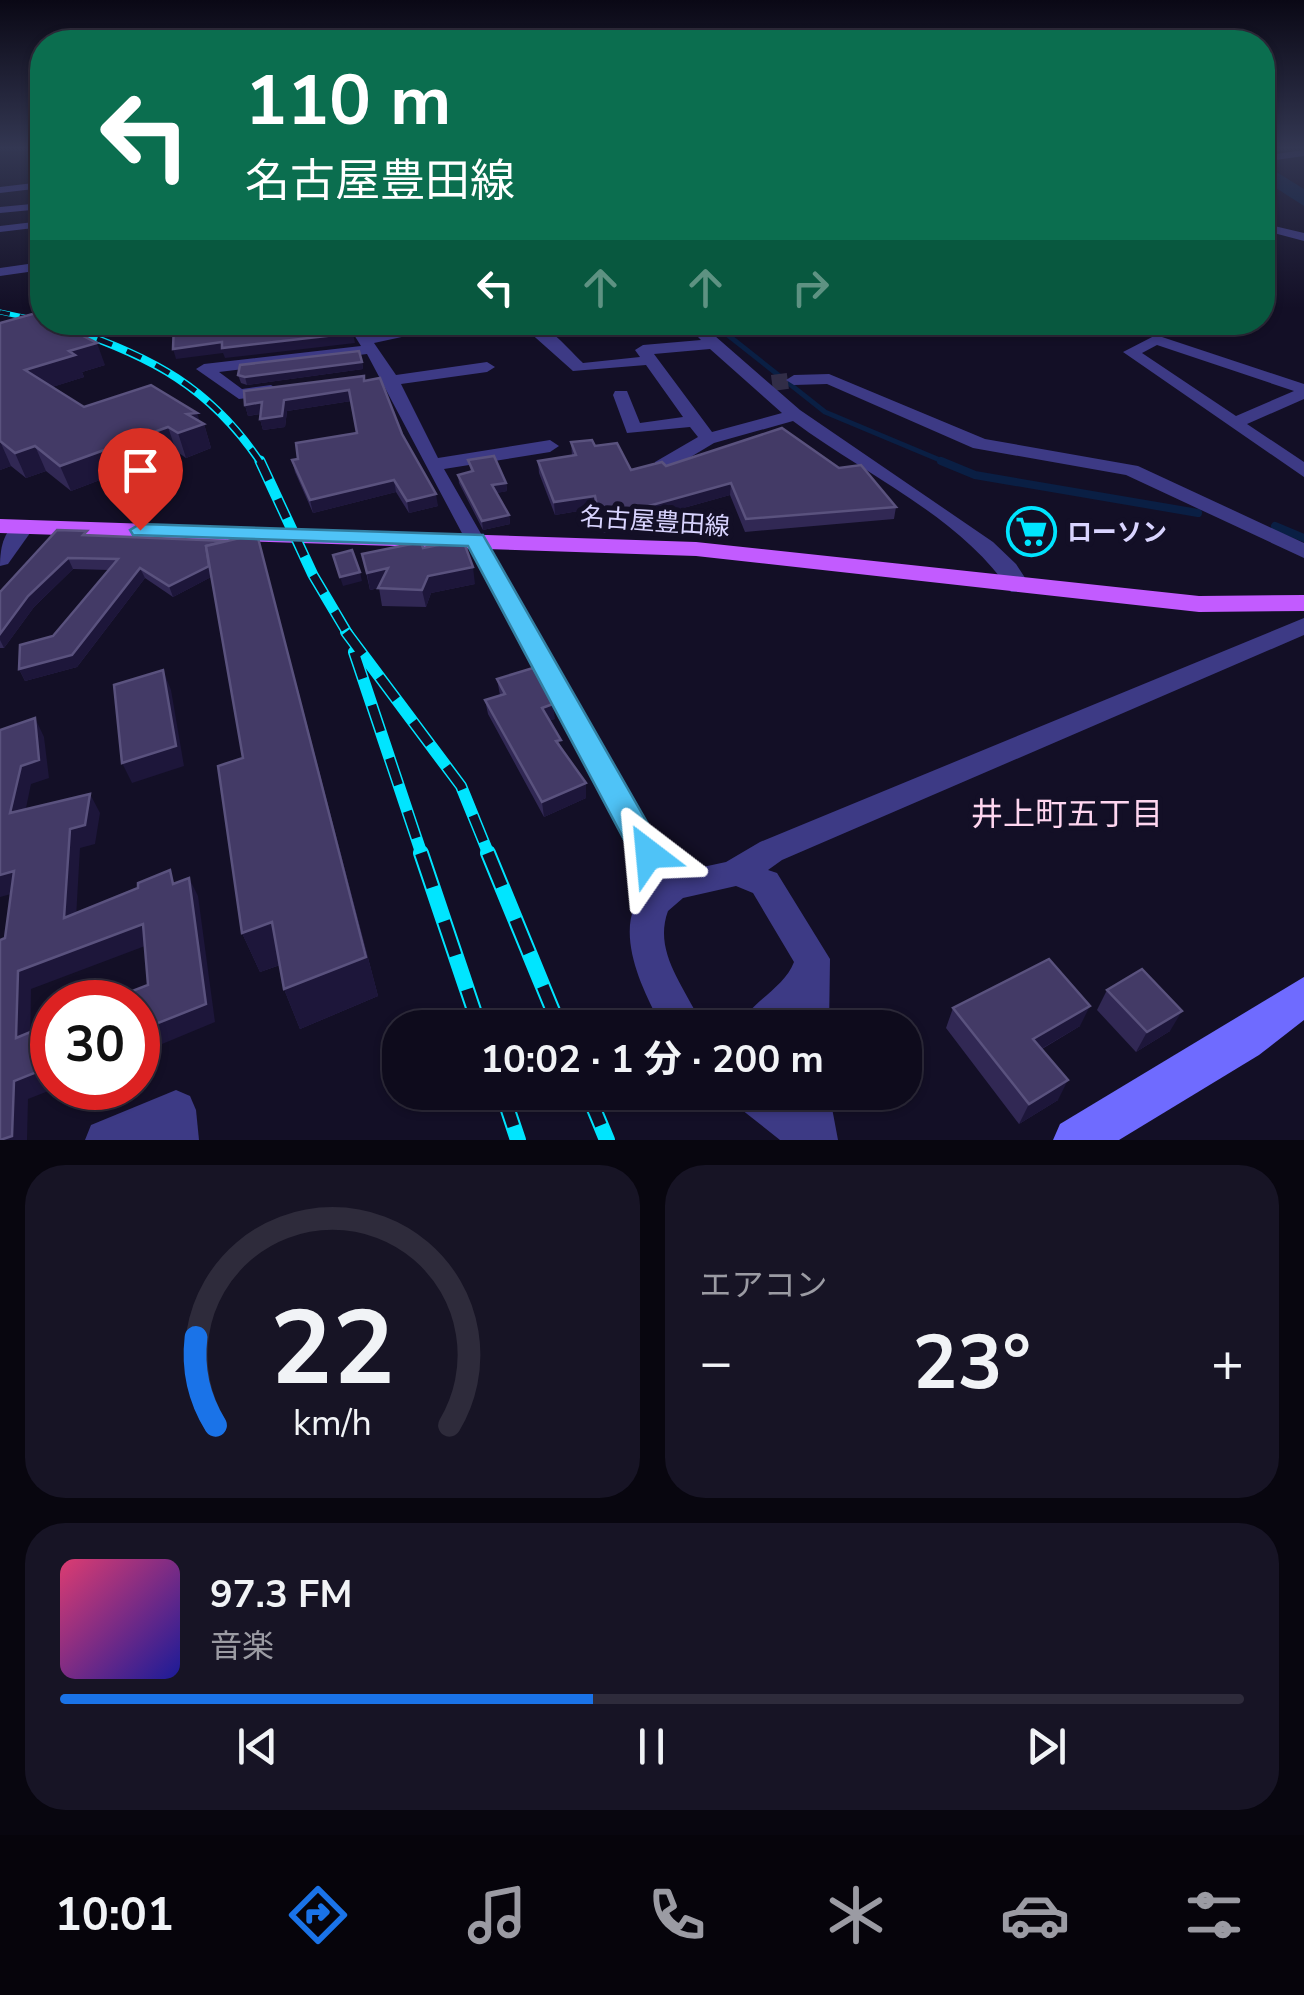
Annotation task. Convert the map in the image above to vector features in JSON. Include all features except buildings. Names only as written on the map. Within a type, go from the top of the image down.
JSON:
[{"type":"main road","name":"名古屋豊田線","points":[[12,526],[696,549],[1199,604],[1263,606],[1304,602]]},
{"type":"main road","points":[[1076,1140],[1244,1040],[1304,996]]},
{"type":"street","points":[[0,210],[30,207]]},
{"type":"street","points":[[0,229],[30,225]]},
{"type":"street","points":[[1275,229],[1304,237]]},
{"type":"street","points":[[0,272],[30,268]]},
{"type":"street","points":[[362,335],[668,890]]},
{"type":"street","points":[[295,387],[238,394],[204,370],[408,335]]},
{"type":"street","points":[[546,335],[579,368],[650,360]]},
{"type":"street","points":[[704,335],[766,384],[796,416],[1012,568],[1019,586]]},
{"type":"street","points":[[1304,391],[1156,340],[1130,352],[1304,471]]},
{"type":"street","points":[[708,439],[644,350],[713,344]]},
{"type":"street","points":[[383,378],[486,367]]},
{"type":"street","points":[[794,380],[829,378],[980,444],[1131,470],[1304,551]]},
{"type":"street","points":[[1234,423],[1304,391]]},
{"type":"street","points":[[621,395],[633,430],[694,420]]},
{"type":"street","points":[[662,466],[708,439],[796,416]]},
{"type":"street","points":[[432,465],[550,446]]},
{"type":"street","points":[[0,559],[12,526]]},
{"type":"street","points":[[672,1010],[649,964],[651,911],[668,890],[737,872],[771,851],[1304,626]]},
{"type":"street","points":[[737,872],[764,884],[804,944],[812,960],[811,1010]]},
{"type":"street","points":[[780,1010],[812,972]]},
{"type":"street","points":[[106,1140],[176,1110],[178,1140]]},
{"type":"street","points":[[774,1110],[815,1140]]},
{"type":"street","points":[[811,1110],[815,1140]]},
{"type":"waterway","points":[[728,335],[825,412],[947,463]]},
{"type":"waterway","points":[[941,461],[975,475],[1198,513]]},
{"type":"waterway","points":[[1275,526],[1304,538]]},
{"type":"tunnel","points":[[772,383],[794,380]]},
{"type":"railway","points":[[0,312],[30,318]]},
{"type":"railway","points":[[85,335],[152,363],[177,378],[221,414],[261,463]]},
{"type":"railway","points":[[261,463],[313,575],[348,634]]},
{"type":"railway","points":[[346,632],[461,786],[489,855]]},
{"type":"railway","points":[[354,652],[422,855]]},
{"type":"railway","points":[[421,853],[474,1010]]},
{"type":"railway","points":[[488,853],[553,1010]]},
{"type":"railway","points":[[508,1110],[518,1140]]},
{"type":"railway","points":[[594,1110],[607,1140]]},
{"type":"place","name":"ローソン","points":[[1032,532]]},
{"type":"district","name":"井上町五丁目","points":[[1067,814]]},
{"type":"route","points":[[140,530],[476,540],[649,854]]}]
